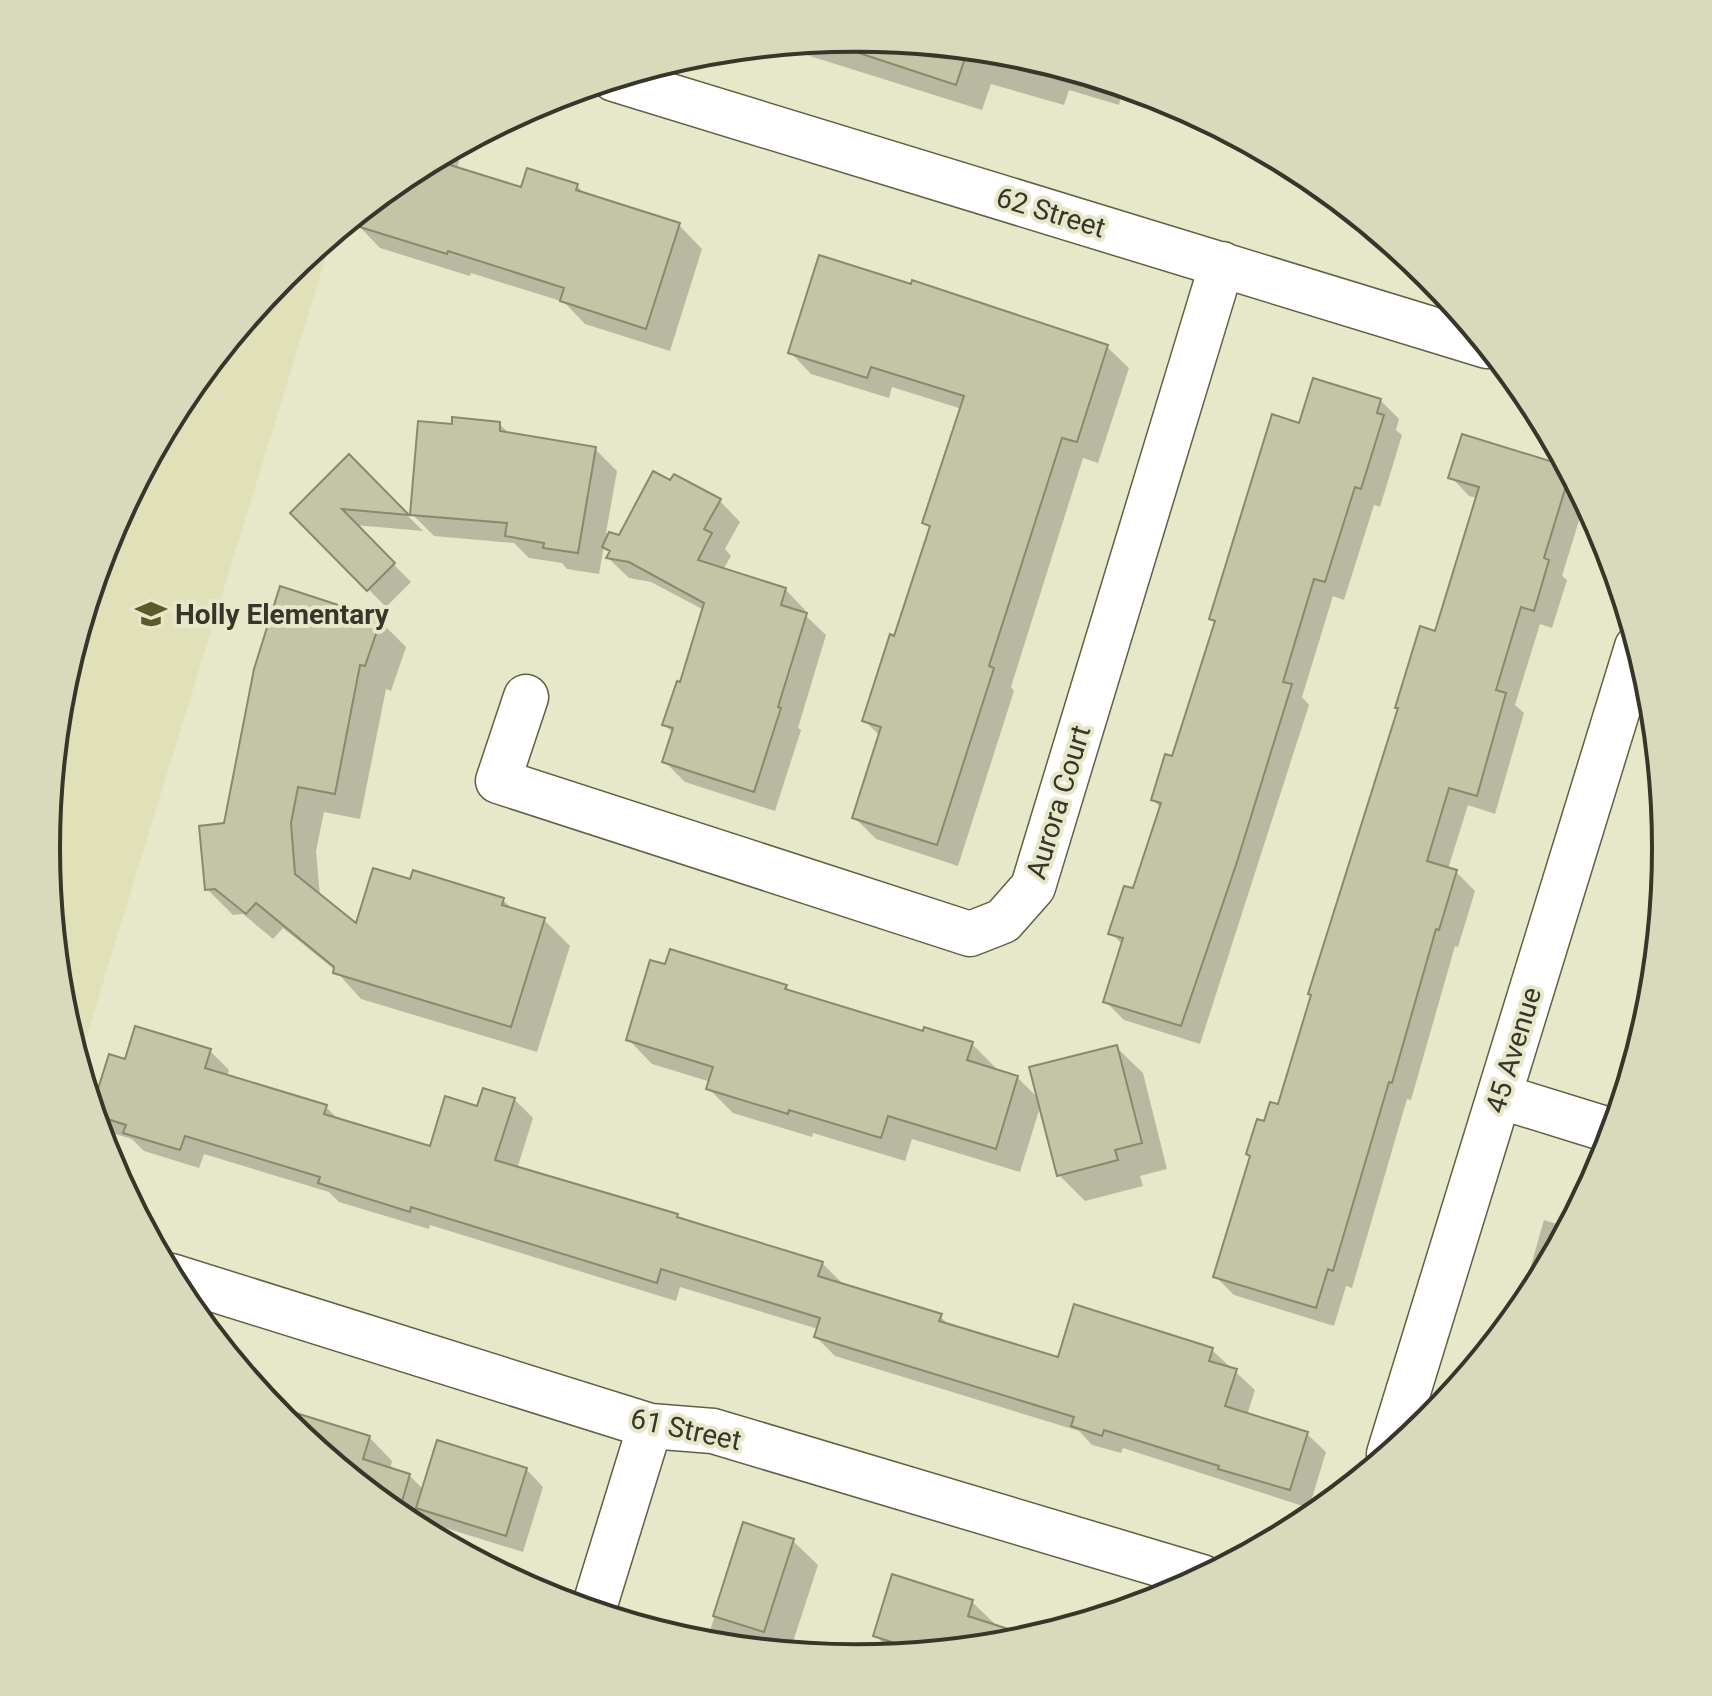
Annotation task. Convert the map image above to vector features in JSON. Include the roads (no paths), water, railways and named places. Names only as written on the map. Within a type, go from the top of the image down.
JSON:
[{"type":"street","name":"62 Street","points":[[632,84],[1469,340]]},
{"type":"street","name":"Aurora Court","points":[[526,697],[498,781],[970,934],[1003,921],[1033,887],[1222,264]]},
{"type":"street","name":"45 Avenue","points":[[1396,1433],[1631,667]]},
{"type":"street","points":[[1499,1096],[1601,1128]]},
{"type":"street","name":"61 Street","points":[[189,1282],[650,1426],[713,1431],[1185,1572]]},
{"type":"street","points":[[596,1601],[650,1426]]},
{"type":"place","name":"Holly Elementary","points":[[151,614]]}]
